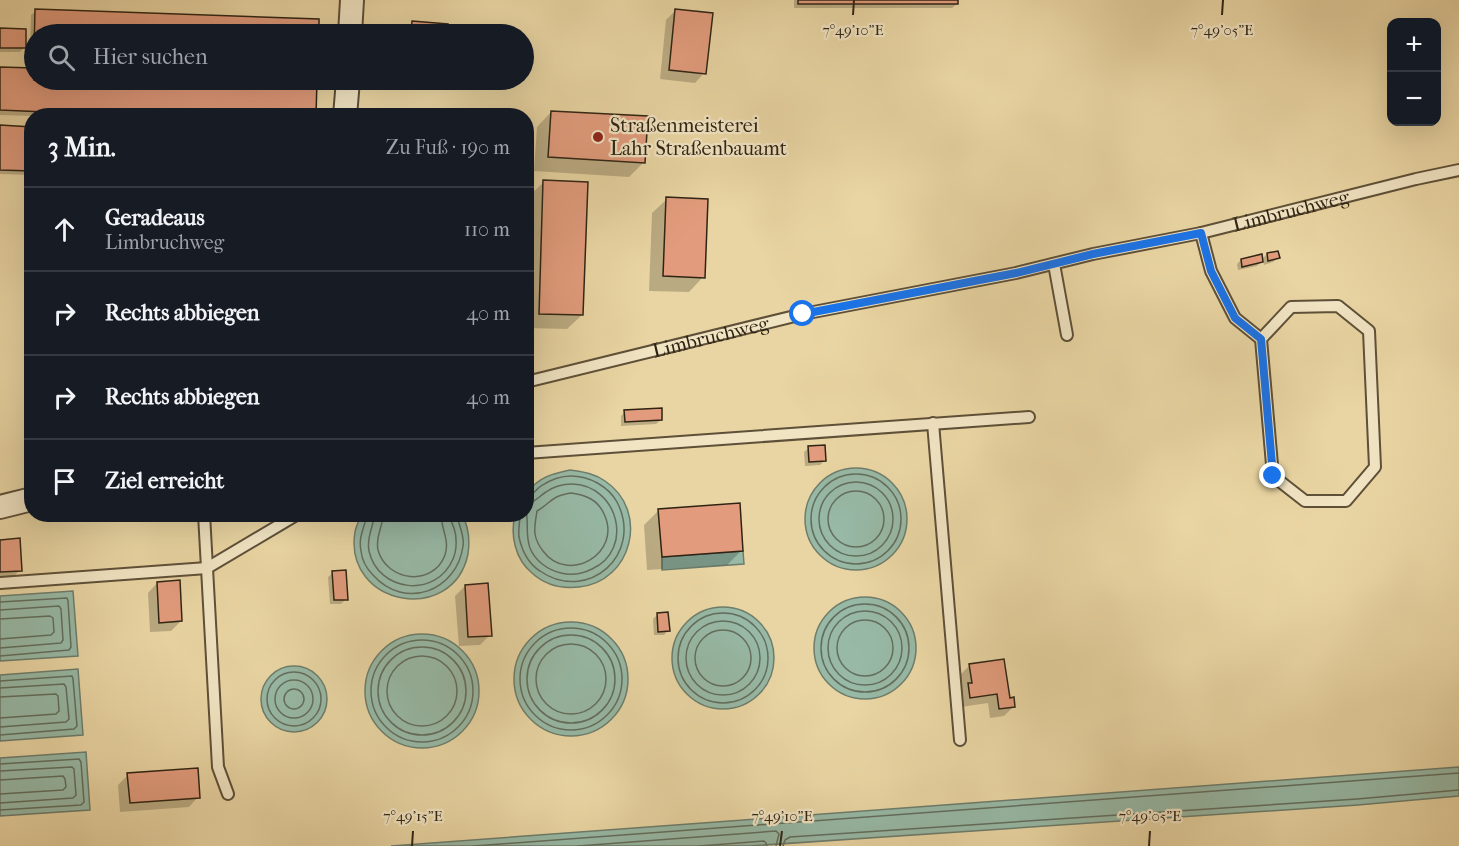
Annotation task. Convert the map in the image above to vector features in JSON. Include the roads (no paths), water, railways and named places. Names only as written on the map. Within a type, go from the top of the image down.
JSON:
[{"type":"street","points":[[351,24],[352,0]]},
{"type":"street","points":[[346,108],[347,90]]},
{"type":"street","points":[[0,507],[24,501]]},
{"type":"lane","name":"Limbruchweg","points":[[534,380],[803,314],[1016,273],[1093,254],[1201,233],[1459,170]]},
{"type":"lane","points":[[1201,233],[1211,271],[1235,318],[1261,339],[1273,476],[1305,501],[1346,501],[1375,467],[1369,331],[1338,306],[1291,307],[1261,339]]},
{"type":"lane","points":[[1054,264],[1067,335]]},
{"type":"lane","points":[[534,452],[1029,417]]},
{"type":"lane","points":[[933,423],[960,740]]},
{"type":"lane","points":[[204,522],[218,767],[228,794]]},
{"type":"lane","points":[[0,583],[207,568],[285,522]]},
{"type":"water","points":[[856,468],[875,472],[892,483],[903,500],[907,519],[903,538],[892,555],[875,566],[856,570],[837,566],[820,555],[809,538],[805,519],[809,500],[820,483],[837,472]]},
{"type":"water","points":[[570,470],[597,476],[619,494],[627,510],[631,526],[629,543],[612,573],[597,582],[579,587],[560,587],[548,583],[526,567],[515,546],[514,522],[534,522],[534,486],[546,477]]},
{"type":"water","points":[[358,522],[465,522],[469,539],[468,554],[458,577],[442,591],[422,598],[401,598],[382,590],[365,577],[356,557]]},
{"type":"water","points":[[743,551],[744,564],[662,570],[662,557]]},
{"type":"water","points":[[73,591],[78,656],[0,661],[0,596]]},
{"type":"water","points":[[865,597],[884,601],[901,612],[912,629],[916,648],[912,667],[901,684],[884,695],[865,699],[846,695],[829,684],[818,667],[814,648],[818,629],[829,612],[846,601]]},
{"type":"water","points":[[723,607],[742,611],[759,622],[770,639],[774,658],[770,677],[759,694],[742,705],[723,709],[704,705],[687,694],[676,677],[672,658],[676,639],[687,622],[704,611]]},
{"type":"water","points":[[571,622],[593,626],[612,638],[624,657],[628,679],[624,701],[612,720],[593,732],[571,736],[549,732],[530,720],[518,701],[514,679],[518,657],[530,638],[549,626]]},
{"type":"water","points":[[422,634],[444,638],[463,650],[475,669],[479,691],[475,713],[463,732],[444,744],[422,748],[400,744],[381,732],[369,713],[365,691],[369,669],[381,650],[400,638]]},
{"type":"water","points":[[294,666],[307,668],[317,676],[325,686],[327,699],[325,712],[317,722],[307,730],[294,732],[281,730],[271,722],[263,712],[261,699],[263,686],[271,676],[281,668]]},
{"type":"water","points":[[78,669],[83,735],[0,741],[0,675]]},
{"type":"water","points":[[86,752],[90,810],[0,816],[0,758]]},
{"type":"water","points":[[1459,767],[1459,796],[1358,805],[749,846],[391,846]]},
{"type":"place","name":"Straßenmeisterei Lahr Straßenbauamt","points":[[598,137]]}]
